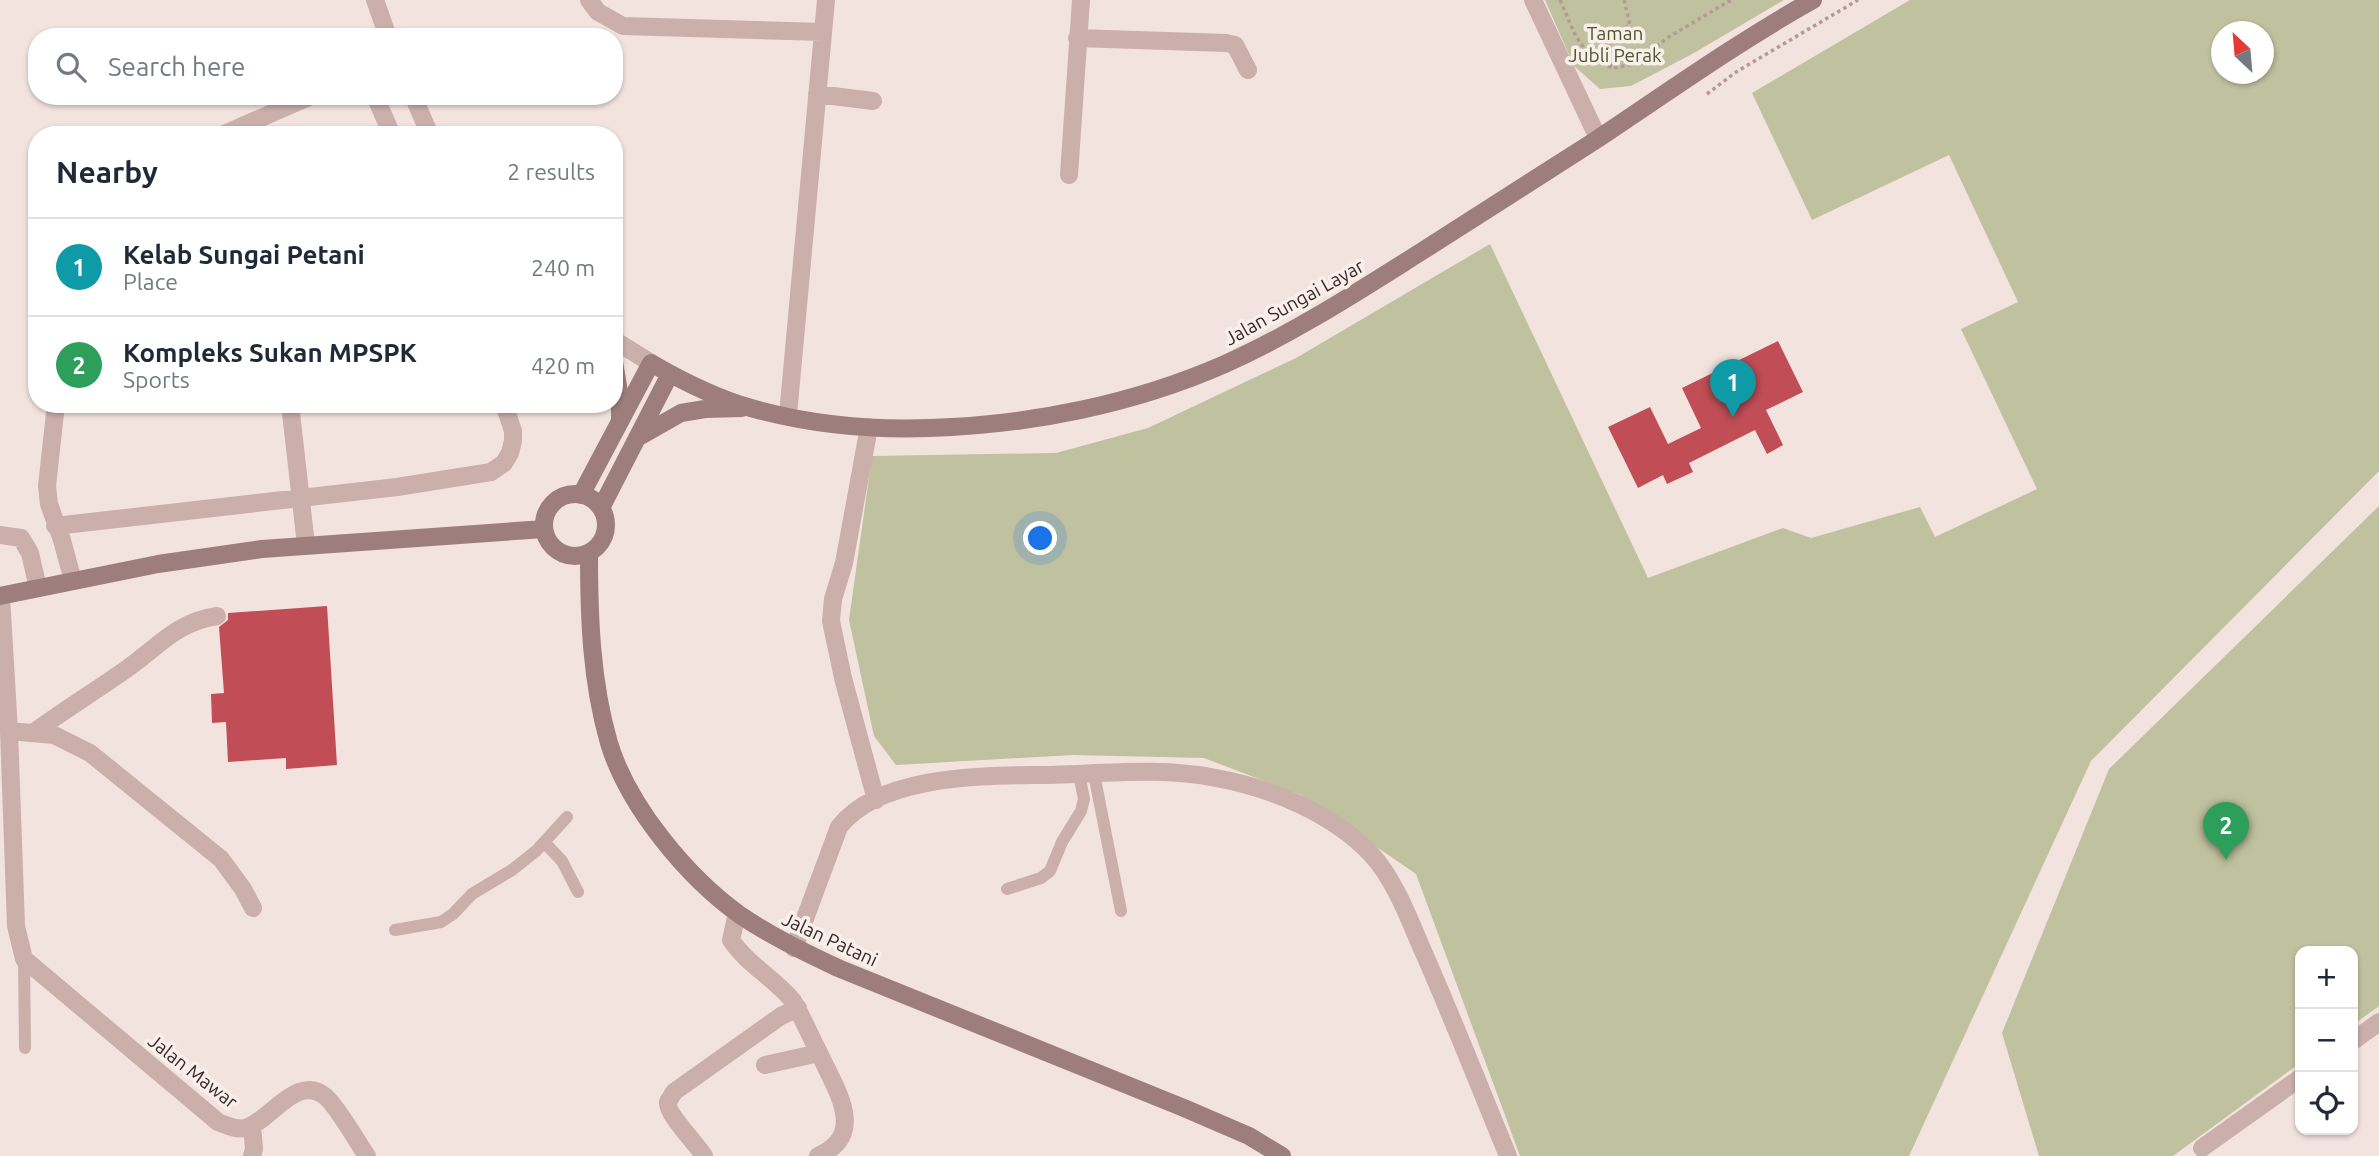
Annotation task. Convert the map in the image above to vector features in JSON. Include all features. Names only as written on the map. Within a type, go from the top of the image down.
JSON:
[{"type":"main road","name":"Jalan Sungai Layar","points":[[651,363],[749,408],[869,427],[950,428],[1057,414],[1153,390],[1224,364],[1317,316],[1598,138],[1735,46],[1813,0]]},
{"type":"main road","points":[[581,495],[651,363]]},
{"type":"main road","points":[[601,508],[670,374]]},
{"type":"main road","points":[[636,439],[681,414],[705,409],[749,408]]},
{"type":"main road","points":[[620,413],[620,422]]},
{"type":"main road","points":[[581,495],[592,499],[601,508],[606,522],[604,537],[595,549],[576,556],[557,551],[548,541],[544,529],[545,517],[554,503],[564,496],[581,495]]},
{"type":"main road","points":[[1,596],[158,564],[306,545],[544,529]]},
{"type":"main road","name":"Jalan Patani","points":[[589,553],[593,669],[610,745],[618,768],[673,852],[737,913],[794,948],[1249,1136],[1282,1156]]},
{"type":"street","points":[[375,0],[385,28]]},
{"type":"street","points":[[589,0],[598,12],[623,26],[823,33]]},
{"type":"street","points":[[788,415],[826,0]]},
{"type":"street","points":[[1069,175],[1080,0]]},
{"type":"street","points":[[1533,0],[1598,138]]},
{"type":"street","points":[[1077,38],[1226,43],[1236,46],[1248,70]]},
{"type":"street","points":[[817,93],[873,101]]},
{"type":"street","points":[[243,126],[290,105]]},
{"type":"street","points":[[379,105],[388,126]]},
{"type":"street","points":[[417,105],[426,126]]},
{"type":"street","name":"Jalan Sungai Layar","points":[[623,346],[651,363]]},
{"type":"street","points":[[55,413],[47,485],[49,504],[73,581]]},
{"type":"street","points":[[291,413],[306,545]]},
{"type":"street","points":[[55,526],[397,487],[491,472],[504,463],[510,453],[513,431],[507,413]]},
{"type":"street","points":[[869,427],[844,563],[833,599],[831,621],[843,678],[876,800]]},
{"type":"street","points":[[0,535],[21,538],[30,553],[38,588]]},
{"type":"street","points":[[1,596],[16,926],[24,958]]},
{"type":"street","points":[[33,733],[146,655],[182,626],[202,618],[217,616]]},
{"type":"street","points":[[9,731],[62,737],[90,753],[221,859],[253,908]]},
{"type":"street","points":[[794,948],[839,827],[857,808],[876,800],[927,782],[949,778],[1172,773],[1245,784],[1299,804],[1362,844],[1387,874],[1415,933],[1508,1156]]},
{"type":"street","points":[[737,913],[731,940],[738,950],[784,989],[798,1008],[842,1098],[845,1122],[843,1134],[837,1144],[818,1156]]},
{"type":"street","name":"Jalan Mawar","points":[[24,958],[218,1122],[238,1128],[252,1125],[294,1094],[311,1090],[325,1096],[367,1156]]},
{"type":"street","points":[[704,1156],[673,1115],[668,1101],[674,1092],[781,1016],[798,1008]]},
{"type":"street","points":[[2358,1037],[2379,1022]]},
{"type":"street","points":[[765,1065],[819,1053]]},
{"type":"street","points":[[2203,1147],[2295,1082]]},
{"type":"street","points":[[252,1125],[252,1156]]},
{"type":"lane","points":[[1007,888],[1041,878],[1050,871],[1062,842],[1081,811],[1087,774]]},
{"type":"lane","points":[[1087,774],[1121,911]]},
{"type":"lane","points":[[396,930],[441,922],[453,914],[467,898],[512,870],[567,817]]},
{"type":"lane","points":[[544,842],[562,861],[579,892]]},
{"type":"lane","points":[[24,958],[25,1048]]},
{"type":"path","points":[[1560,0],[1581,47],[1613,68],[1635,64],[1667,38],[1731,0]]},
{"type":"path","points":[[1613,68],[1605,55],[1611,36],[1630,24],[1624,0]]},
{"type":"path","points":[[1707,94],[1737,72],[1858,0]]},
{"type":"green space","name":"Taman Jubli Perak","points":[[1545,0],[1784,0],[1694,53],[1631,86],[1600,89],[1574,66]]},
{"type":"green space","points":[[1910,0],[2379,0],[2379,471],[2091,761],[1909,1156],[1520,1156],[1416,874],[1301,795],[1204,758],[1073,755],[896,765],[874,736],[849,620],[872,456],[1056,453],[1148,428],[1296,358],[1490,244],[1648,578],[1783,528],[1811,538],[1920,507],[1935,537],[2037,489],[1961,329],[2018,302],[1949,155],[1812,220],[1752,93]]},
{"type":"green space","points":[[2379,506],[2379,1006],[2358,1021],[2358,946],[2295,946],[2295,1067],[2173,1156],[2039,1156],[2002,1033],[2109,769]]},
{"type":"building","points":[[1778,341],[1803,392],[1766,410],[1783,445],[1767,454],[1755,430],[1689,463],[1693,472],[1667,484],[1663,475],[1638,488],[1608,427],[1650,407],[1668,444],[1701,428],[1682,388]]},
{"type":"building","points":[[327,606],[337,765],[286,769],[286,758],[228,762],[226,722],[212,723],[211,694],[224,693],[219,627],[228,620],[228,613]]},
{"type":"place","name":"Kelab Sungai Petani","points":[[1733,417]]},
{"type":"place","name":"Kompleks Sukan MPSPK","points":[[2226,860]]}]
